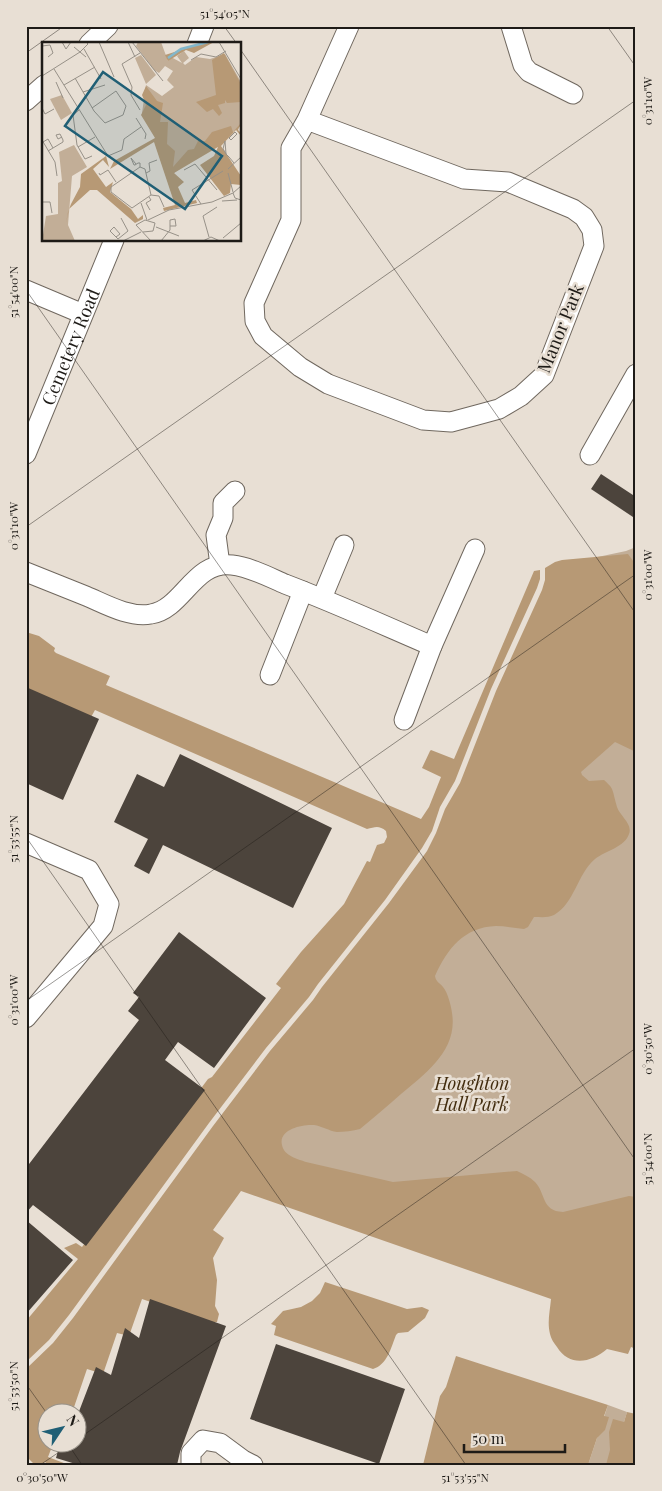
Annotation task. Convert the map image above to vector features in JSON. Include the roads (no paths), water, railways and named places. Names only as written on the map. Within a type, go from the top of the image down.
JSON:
[{"type":"street","points":[[91,42],[108,26]]},
{"type":"street","points":[[198,42],[204,26]]},
{"type":"street","name":"Manor Park","points":[[306,120],[464,179],[508,182],[573,209],[584,216],[592,230],[594,246],[544,375],[521,396],[499,409],[451,422],[423,420],[328,384],[300,366],[263,336],[255,321],[254,303],[291,220],[291,148],[306,120],[348,26]]},
{"type":"street","points":[[511,26],[523,65],[529,72],[573,94]]},
{"type":"street","points":[[26,101],[42,87]]},
{"type":"street","name":"Cemetery Road","points":[[26,454],[114,241]]},
{"type":"street","points":[[26,290],[83,314]]},
{"type":"street","points":[[590,456],[636,374]]},
{"type":"street","points":[[220,564],[216,535],[223,518],[223,503],[235,491]]},
{"type":"street","points":[[322,598],[344,545]]},
{"type":"street","points":[[404,720],[432,646],[475,549]]},
{"type":"street","points":[[26,572],[127,613],[152,614],[168,608],[192,581],[202,574],[220,564],[232,564],[322,598],[432,646]]},
{"type":"street","points":[[270,675],[303,591]]},
{"type":"street","points":[[26,844],[89,870],[109,904],[103,926],[26,1018]]},
{"type":"street","points":[[191,1465],[191,1453],[204,1440],[220,1443],[253,1465]]},
{"type":"park label","name":"Houghton Hall Park","points":[[472,1093]]}]
